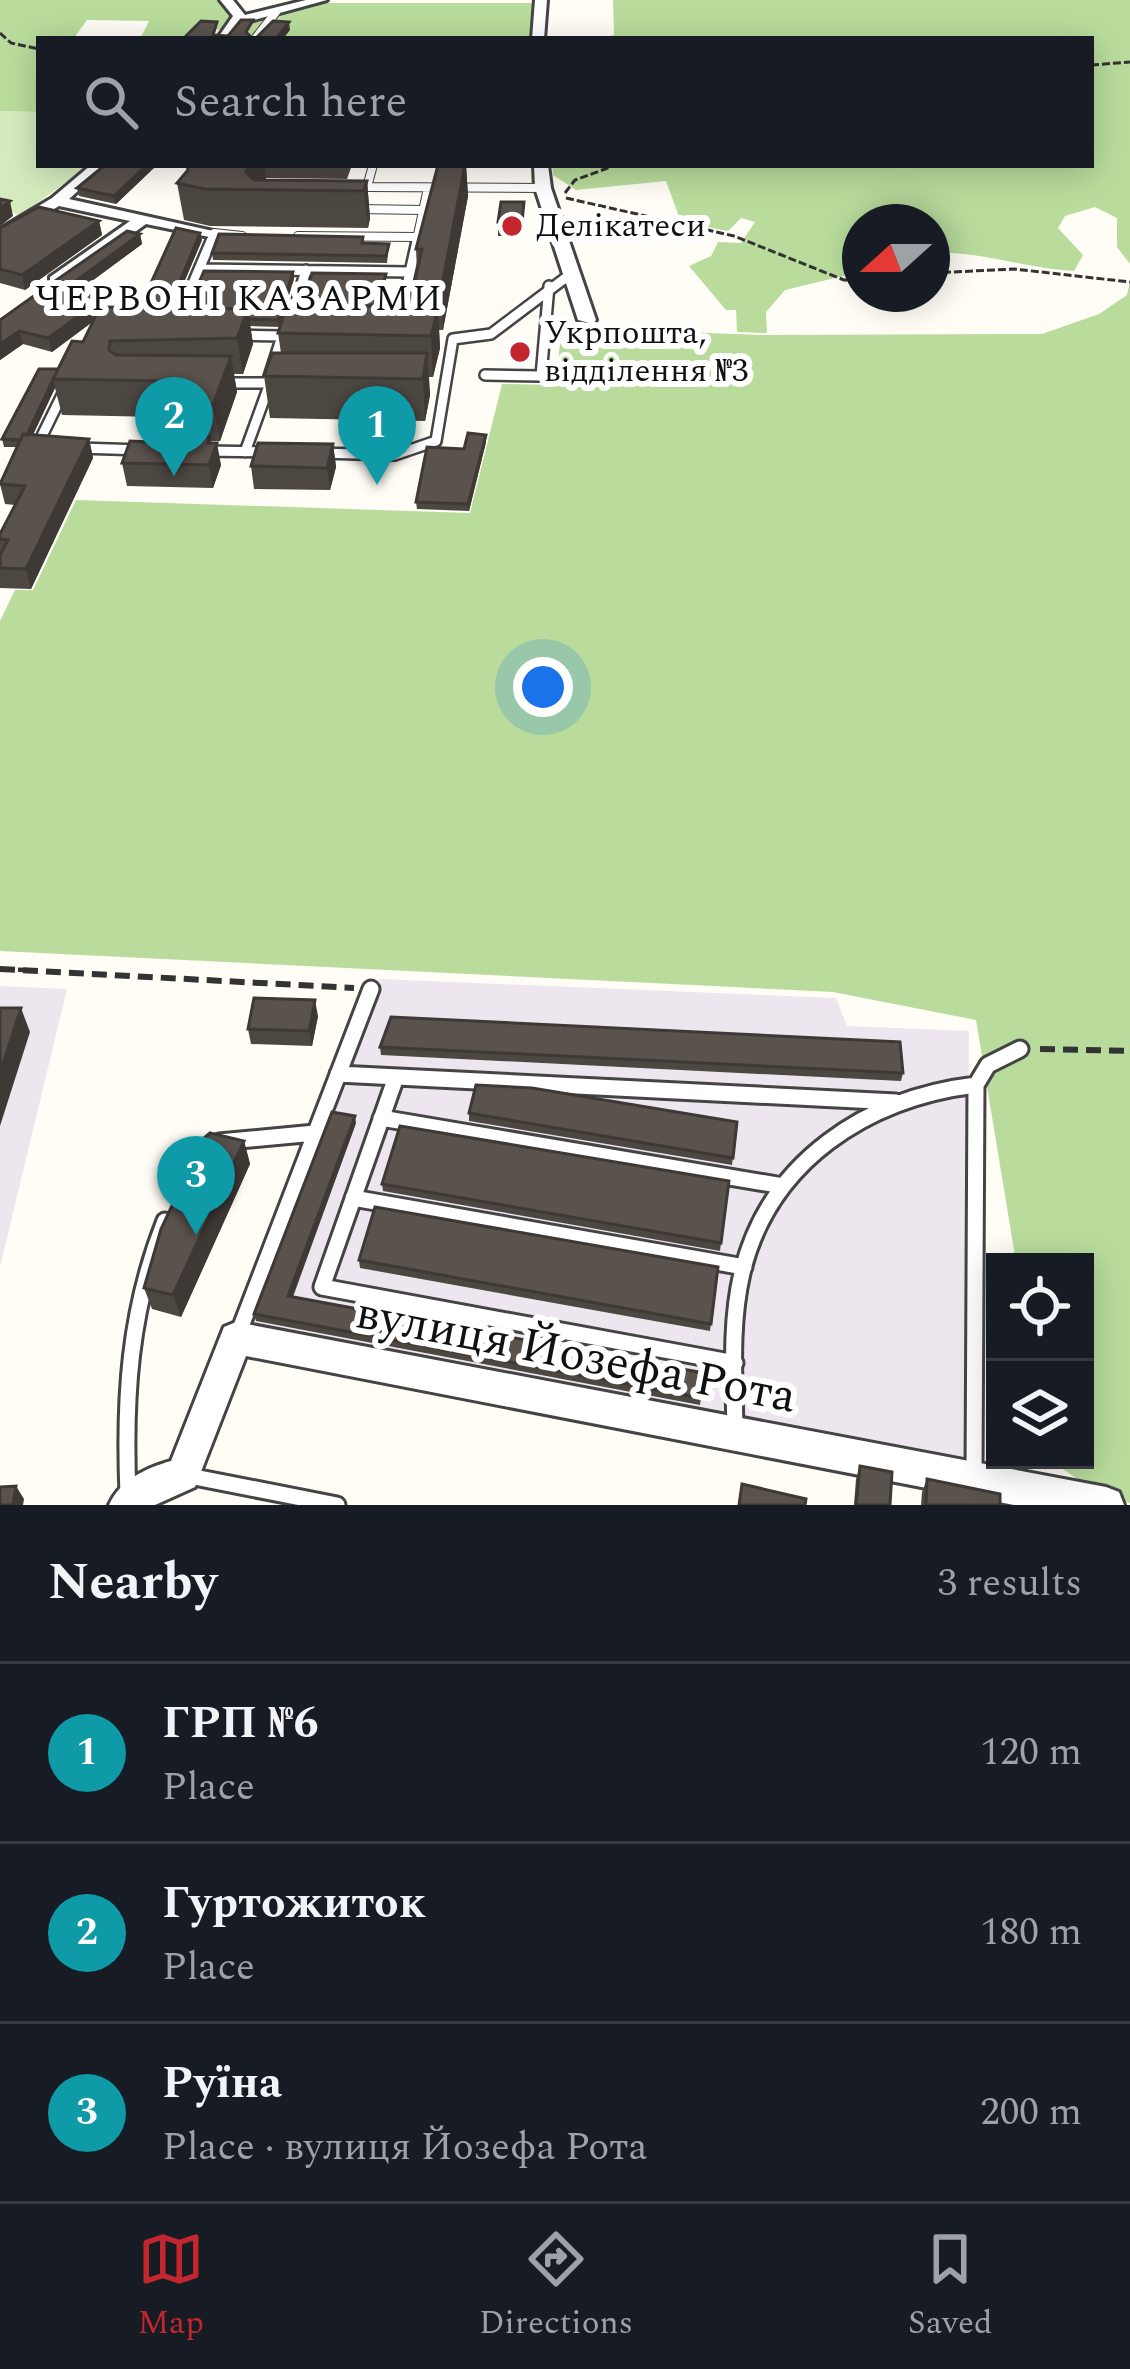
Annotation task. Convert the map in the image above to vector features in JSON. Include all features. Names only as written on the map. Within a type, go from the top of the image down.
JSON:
[{"type":"street","points":[[226,0],[238,11],[238,21]]},
{"type":"street","points":[[226,36],[238,21],[321,0]]},
{"type":"street","points":[[538,36],[541,0]]},
{"type":"street","points":[[0,236],[57,201],[96,168]]},
{"type":"street","points":[[542,168],[587,320]]},
{"type":"street","points":[[57,201],[214,233]]},
{"type":"street","points":[[36,296],[142,219]]},
{"type":"street","points":[[128,1504],[155,1483],[183,1474],[236,1338]]},
{"type":"street","name":"вулиця Йозефа Рота","points":[[236,1338],[1106,1505]]},
{"type":"lane","points":[[257,36],[276,13]]},
{"type":"lane","points":[[361,209],[372,168]]},
{"type":"lane","points":[[347,187],[546,193]]},
{"type":"lane","points":[[395,338],[428,188]]},
{"type":"lane","points":[[340,209],[423,210]]},
{"type":"lane","points":[[172,334],[214,233],[257,236]]},
{"type":"lane","points":[[280,236],[417,237]]},
{"type":"lane","points":[[199,268],[409,272]]},
{"type":"lane","points":[[245,452],[306,271]]},
{"type":"lane","points":[[434,339],[491,334],[572,272]]},
{"type":"lane","points":[[485,375],[541,376],[549,286]]},
{"type":"lane","points":[[216,335],[308,337]]},
{"type":"lane","points":[[305,453],[423,450],[436,441],[453,339]]},
{"type":"lane","points":[[75,368],[36,448],[159,450]]},
{"type":"lane","points":[[196,382],[289,383]]},
{"type":"lane","points":[[423,386],[446,386]]},
{"type":"lane","points":[[181,450],[285,452]]},
{"type":"lane","points":[[236,1338],[370,989]]},
{"type":"lane","points":[[974,1480],[976,1084],[988,1064],[1021,1048]]},
{"type":"lane","points":[[338,1074],[896,1102]]},
{"type":"lane","points":[[396,1077],[322,1287],[735,1363]]},
{"type":"lane","points":[[734,1434],[736,1306],[744,1267],[767,1208],[830,1137],[896,1102],[976,1084]]},
{"type":"lane","points":[[381,1118],[783,1186]]},
{"type":"lane","points":[[208,1147],[228,1138],[316,1133]]},
{"type":"lane","points":[[352,1198],[744,1267]]},
{"type":"lane","points":[[128,1504],[126,1391],[132,1326],[145,1270],[170,1209]]},
{"type":"lane","points":[[183,1474],[337,1505]]},
{"type":"path","points":[[0,33],[11,43]]},
{"type":"path","points":[[0,42],[36,49]]},
{"type":"path","points":[[1094,65],[1130,62]]},
{"type":"path","points":[[574,180],[608,168]]},
{"type":"path","points":[[546,193],[598,210],[734,236],[842,279]]},
{"type":"path","points":[[950,272],[1014,269],[1130,282]]},
{"type":"path","points":[[0,969],[370,989]]},
{"type":"path","points":[[1021,1048],[1130,1051]]},
{"type":"shaded area","points":[[379,979],[836,998],[847,1026],[969,1031],[966,1471],[262,1338],[251,1315]]},
{"type":"shaded area","points":[[0,986],[67,989],[0,1267]]},
{"type":"green space","points":[[0,0],[218,0],[234,17],[224,30],[202,28],[194,36],[142,36],[149,21],[87,20],[75,36],[36,36],[36,112],[0,111]]},
{"type":"green space","points":[[613,0],[1130,0],[1130,264],[1117,247],[1117,218],[1095,207],[1065,216],[1058,228],[1083,255],[1074,271],[950,254],[950,204],[842,204],[842,276],[785,290],[766,312],[767,333],[737,332],[736,310],[726,310],[689,266],[711,256],[718,242],[741,243],[755,222],[741,218],[728,231],[681,222],[666,181],[576,190],[553,175],[552,168],[1094,168],[1094,36],[610,36],[614,35]]},
{"type":"green space","points":[[318,3],[533,3],[531,36],[232,36],[244,22]]},
{"type":"green space","points":[[0,111],[36,112],[36,168],[85,168],[21,215],[0,210]]},
{"type":"green space","points":[[1130,281],[1130,1503],[1108,1499],[1063,1469],[1094,1469],[1094,1253],[1015,1253],[976,1020],[833,992],[0,951],[0,621],[15,590],[33,590],[76,500],[470,513],[502,384],[555,385],[562,328],[765,335],[1042,334],[1099,314],[1127,295]]},
{"type":"building","points":[[241,20],[253,20],[246,32],[250,36],[228,36]]},
{"type":"building","points":[[201,21],[217,22],[213,35],[228,36],[186,36]]},
{"type":"building","points":[[273,21],[289,22],[278,36],[258,36]]},
{"type":"building","points":[[101,168],[144,168],[114,196],[77,188]]},
{"type":"building","points":[[248,168],[254,180],[367,181],[364,191],[204,189],[177,183],[188,170]]},
{"type":"building","points":[[437,168],[464,168],[441,290],[413,289],[422,249],[416,249]]},
{"type":"building","points":[[501,202],[524,202],[522,222],[498,222]]},
{"type":"building","points":[[39,207],[99,221],[22,275],[0,269],[0,228]]},
{"type":"building","points":[[176,228],[200,233],[169,308],[140,307]]},
{"type":"building","points":[[127,231],[140,234],[65,289],[48,286]]},
{"type":"building","points":[[219,234],[363,237],[362,243],[389,244],[386,256],[212,253]]},
{"type":"building","points":[[204,271],[293,272],[278,320],[249,319],[248,309],[188,308]]},
{"type":"building","points":[[312,273],[386,274],[378,306],[302,305]]},
{"type":"building","points":[[49,285],[103,298],[48,338],[19,331],[0,344],[0,320]]},
{"type":"building","points":[[287,305],[438,307],[431,336],[278,333]]},
{"type":"building","points":[[100,307],[248,309],[237,338],[110,341],[109,350],[116,355],[231,356],[213,405],[159,404],[168,381],[53,379],[72,341],[83,342]]},
{"type":"building","points":[[272,353],[427,353],[423,379],[264,376]]},
{"type":"building","points":[[39,369],[58,369],[27,435],[21,440],[2,439]]},
{"type":"building","points":[[468,433],[486,435],[468,504],[416,502],[427,447],[464,449]]},
{"type":"building","points":[[23,434],[89,439],[26,569],[0,568],[8,540],[0,539],[0,534],[25,486],[0,484]]},
{"type":"building","points":[[155,436],[210,437],[208,443],[217,443],[209,465],[122,463],[130,441],[152,442]]},
{"type":"building","points":[[258,443],[333,444],[327,468],[251,466]]},
{"type":"building","points":[[254,998],[315,1000],[309,1031],[248,1029]]},
{"type":"building","points":[[0,1008],[21,1008],[0,1073]]},
{"type":"building","points":[[391,1017],[900,1042],[903,1073],[380,1047]]},
{"type":"building","points":[[476,1085],[532,1088],[737,1122],[733,1158],[469,1113]]},
{"type":"building","points":[[332,1112],[355,1116],[288,1296],[704,1373],[701,1398],[254,1314]]},
{"type":"building","points":[[400,1126],[729,1181],[721,1243],[382,1184]]},
{"type":"building","points":[[210,1133],[244,1141],[173,1295],[144,1288],[161,1229]]},
{"type":"building","points":[[375,1207],[718,1267],[711,1324],[359,1260]]},
{"type":"building","points":[[860,1466],[892,1472],[890,1505],[856,1505]]},
{"type":"building","points":[[927,1479],[1000,1494],[1000,1505],[926,1505]]},
{"type":"building","points":[[742,1484],[806,1499],[805,1505],[739,1505]]},
{"type":"building","points":[[16,1486],[13,1505],[0,1505],[0,1487]]},
{"type":"place","name":"Делікатеси","points":[[512,226]]},
{"type":"place","name":"Укрпошта, відділення №3","points":[[520,352]]},
{"type":"place","name":"Гуртожиток","points":[[174,476]]},
{"type":"place","name":"ГРП №6","points":[[377,485]]},
{"type":"place","name":"Руїна","points":[[196,1235]]},
{"type":"district","name":"ЧЕРВОНІ КАЗАРМИ","points":[[240,299]]}]
